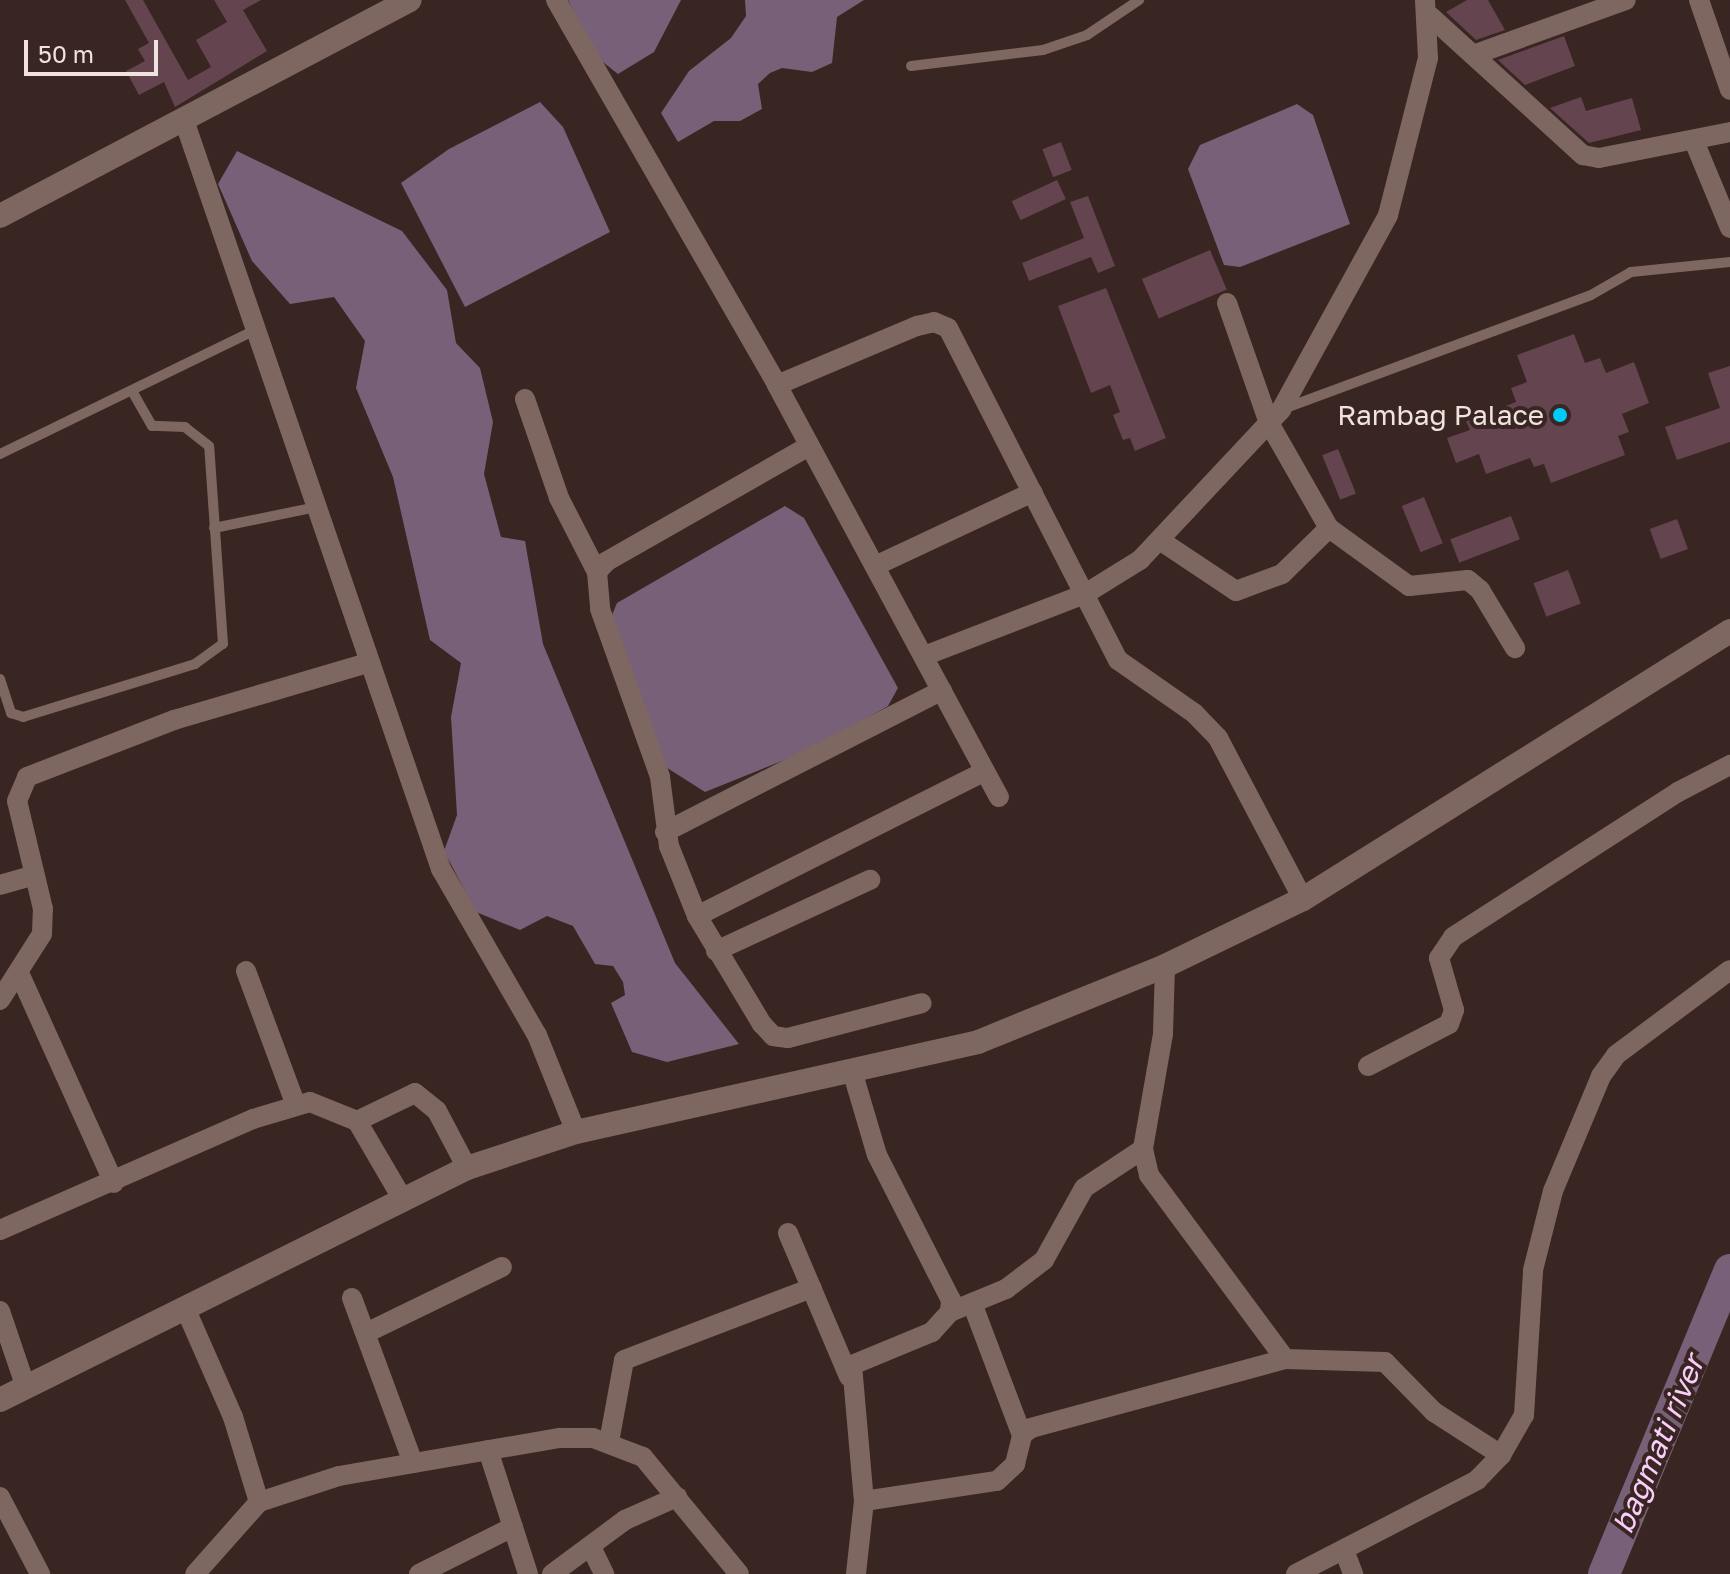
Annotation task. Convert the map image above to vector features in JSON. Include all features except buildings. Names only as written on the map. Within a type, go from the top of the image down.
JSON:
[{"type":"street","points":[[0,216],[185,123],[410,0]]},
{"type":"street","points":[[556,0],[777,385],[999,797]]},
{"type":"street","points":[[1476,54],[1626,0]]},
{"type":"street","points":[[1699,0],[1730,90]]},
{"type":"street","points":[[1427,8],[1476,54],[1537,119],[1583,155],[1599,158],[1730,132]]},
{"type":"street","points":[[924,656],[1085,594],[1161,541],[1275,416],[1388,215],[1428,58],[1427,8]]},
{"type":"street","points":[[185,123],[260,327],[368,663],[441,869],[537,1035],[576,1132]]},
{"type":"street","points":[[1694,141],[1730,228]]},
{"type":"street","points":[[1227,303],[1275,416],[1329,528],[1409,586],[1468,580],[1480,590],[1515,648]]},
{"type":"street","points":[[777,385],[934,322],[948,328],[1118,660],[1194,713],[1218,738],[1303,899]]},
{"type":"street","points":[[525,399],[559,498],[597,572],[600,609],[660,777],[665,832],[697,916],[716,951],[773,1036],[788,1038],[922,1003]]},
{"type":"street","points":[[597,572],[809,446]]},
{"type":"street","points":[[875,566],[1033,492]]},
{"type":"street","points":[[1161,541],[1236,591],[1282,574],[1329,528]]},
{"type":"street","points":[[0,1400],[467,1168],[576,1132],[853,1074],[978,1042],[1165,966],[1303,899],[1730,631]]},
{"type":"street","points":[[0,1000],[20,975],[42,934],[34,875],[17,801],[27,777],[174,720],[368,663]]},
{"type":"street","points":[[665,832],[942,690]]},
{"type":"street","points":[[1368,1066],[1449,1024],[1454,1010],[1439,958],[1453,937],[1678,792],[1730,765]]},
{"type":"street","points":[[697,916],[985,771]]},
{"type":"street","points":[[0,885],[34,875]]},
{"type":"street","points":[[716,951],[870,880]]},
{"type":"street","points":[[1165,966],[1163,1034],[1143,1149],[1149,1175],[1171,1211],[1285,1359]]},
{"type":"street","points":[[1296,1574],[1477,1480],[1501,1455],[1524,1415],[1533,1270],[1553,1191],[1601,1076],[1616,1055],[1730,970]]},
{"type":"street","points":[[246,971],[295,1103]]},
{"type":"street","points":[[20,975],[114,1183]]},
{"type":"street","points":[[853,1074],[877,1155],[908,1223],[946,1285],[950,1312]]},
{"type":"street","points":[[357,1121],[415,1093],[437,1111],[467,1168]]},
{"type":"street","points":[[0,1230],[295,1103],[310,1102],[357,1121],[402,1198]]},
{"type":"street","points":[[849,1377],[852,1365],[932,1332],[950,1312],[1006,1289],[1044,1260],[1084,1188],[1143,1149]]},
{"type":"street","points":[[788,1233],[849,1377],[864,1501],[856,1574]]},
{"type":"street","points":[[366,1333],[502,1267]]},
{"type":"street","points":[[609,1442],[624,1360],[812,1288]]},
{"type":"street","points":[[352,1298],[413,1463]]},
{"type":"street","points":[[864,1501],[997,1481],[1015,1464],[1022,1435],[972,1303]]},
{"type":"street","points":[[186,1310],[233,1417],[259,1502]]},
{"type":"street","points":[[0,1311],[25,1385]]},
{"type":"street","points":[[1022,1435],[1285,1359],[1385,1362],[1434,1412],[1501,1455]]},
{"type":"street","points":[[195,1574],[259,1502],[339,1476],[560,1438],[609,1442],[643,1457],[739,1574]]},
{"type":"street","points":[[488,1450],[528,1574]]},
{"type":"street","points":[[0,1497],[40,1574]]},
{"type":"street","points":[[552,1574],[592,1549],[625,1520],[677,1497]]},
{"type":"street","points":[[419,1574],[513,1527]]},
{"type":"street","points":[[592,1549],[604,1574]]},
{"type":"street","points":[[1344,1550],[1353,1574]]},
{"type":"lane","points":[[911,66],[1043,50],[1087,35],[1139,0]]},
{"type":"lane","points":[[1275,416],[1591,295],[1631,272],[1730,262]]},
{"type":"lane","points":[[0,454],[260,327]]},
{"type":"lane","points":[[0,679],[11,713],[23,717],[213,655],[223,644],[224,624],[209,446],[185,427],[152,426],[132,391]]},
{"type":"lane","points":[[214,528],[316,507]]},
{"type":"shaded area","points":[[568,0],[681,0],[654,52],[618,74],[594,55]]},
{"type":"shaded area","points":[[745,0],[864,0],[837,17],[832,63],[812,72],[782,68],[770,73],[758,84],[762,109],[740,121],[714,121],[678,142],[661,113],[689,71],[731,38],[746,16]]},
{"type":"shaded area","points":[[540,102],[563,127],[610,232],[465,307],[401,183],[449,149]]},
{"type":"shaded area","points":[[1297,104],[1313,115],[1350,224],[1240,267],[1224,265],[1188,169],[1200,145]]},
{"type":"shaded area","points":[[237,151],[402,231],[447,290],[456,343],[480,368],[493,422],[484,474],[501,537],[525,541],[543,644],[675,963],[739,1044],[667,1062],[632,1052],[611,1003],[625,995],[623,982],[613,966],[595,964],[573,926],[547,916],[520,930],[476,912],[444,851],[457,815],[451,717],[461,663],[430,640],[393,477],[356,388],[365,341],[334,297],[290,304],[252,261],[218,184]]},
{"type":"shaded area","points":[[785,506],[804,518],[898,688],[888,706],[814,748],[705,792],[661,764],[612,615],[617,603]]},
{"type":"waterway","name":"bagmati river","points":[[1604,1574],[1730,1270]]},
{"type":"place","name":"Rambag Palace","points":[[1560,415]]}]
